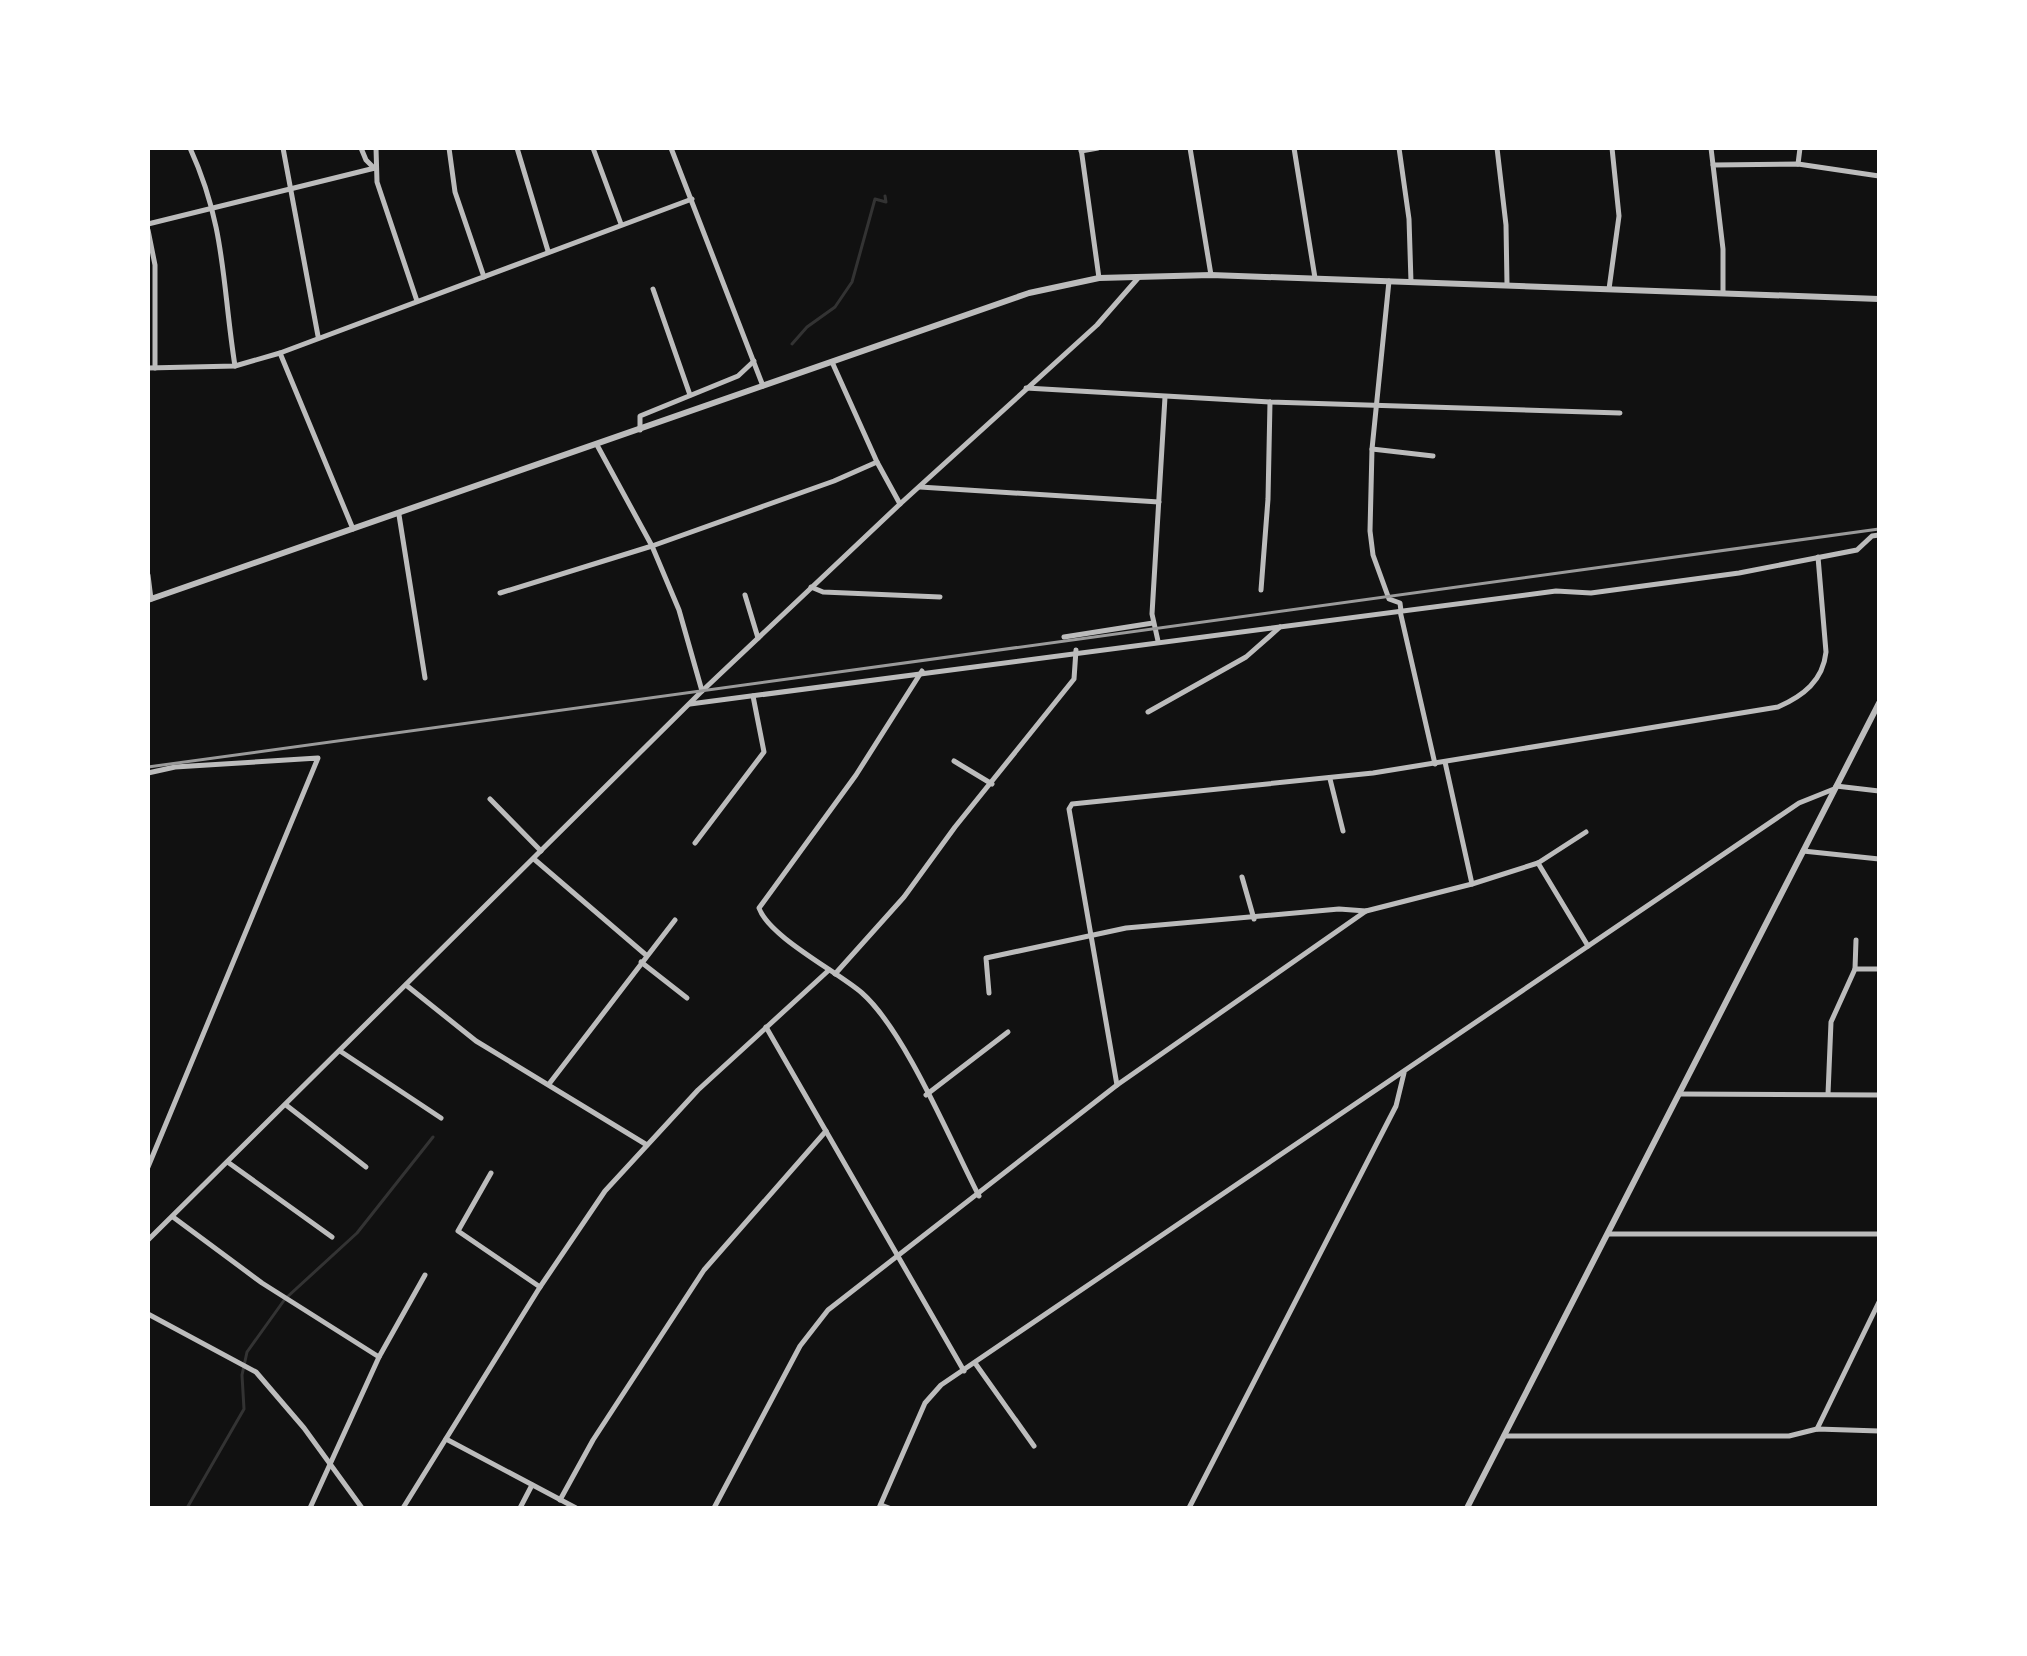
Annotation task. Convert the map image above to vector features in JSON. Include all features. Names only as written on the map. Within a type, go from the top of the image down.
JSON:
[{"type":"street","points":[[190,148],[213,206],[224,261],[235,366]]},
{"type":"street","points":[[283,148],[293,188],[318,336]]},
{"type":"street","points":[[361,148],[366,160],[375,168]]},
{"type":"street","points":[[376,148],[375,168],[417,301]]},
{"type":"street","points":[[449,148],[455,192],[484,277]]},
{"type":"street","points":[[517,148],[548,251]]},
{"type":"street","points":[[593,148],[621,224]]},
{"type":"street","points":[[671,148],[763,386]]},
{"type":"street","points":[[1098,148],[1081,150],[1099,278]]},
{"type":"street","points":[[1190,148],[1211,275]]},
{"type":"street","points":[[1294,148],[1315,278]]},
{"type":"street","points":[[1399,148],[1409,219],[1411,282]]},
{"type":"street","points":[[1497,148],[1506,225],[1507,284]]},
{"type":"street","points":[[1609,289],[1619,216],[1612,148]]},
{"type":"street","points":[[1711,148],[1723,249],[1723,291]]},
{"type":"street","points":[[1798,164],[1800,148]]},
{"type":"street","points":[[1713,165],[1798,164],[1879,176]]},
{"type":"street","points":[[375,168],[213,206],[148,227],[153,246],[152,368],[235,366],[280,353],[318,336],[692,199]]},
{"type":"street","points":[[148,575],[150,600],[1029,293],[1099,278],[1211,275],[1879,299]]},
{"type":"street","points":[[148,1240],[702,691],[918,487],[1097,325],[1140,276]]},
{"type":"street","points":[[1389,281],[1372,449],[1370,542],[1389,599],[1400,603],[1435,764]]},
{"type":"street","points":[[653,289],[690,395]]},
{"type":"street","points":[[280,353],[354,530]]},
{"type":"street","points":[[640,431],[640,416],[738,376],[754,361]]},
{"type":"street","points":[[832,362],[877,462],[900,504]]},
{"type":"street","points":[[1025,388],[1270,402],[1620,413]]},
{"type":"street","points":[[1158,641],[1153,623],[1165,397]]},
{"type":"street","points":[[1261,590],[1268,499],[1270,402]]},
{"type":"street","points":[[597,445],[652,546],[679,610],[702,691]]},
{"type":"street","points":[[1372,449],[1433,456]]},
{"type":"street","points":[[500,593],[652,546],[834,481],[877,462]]},
{"type":"street","points":[[918,487],[1159,502]]},
{"type":"street","points":[[399,515],[425,678]]},
{"type":"street","points":[[689,704],[1076,650],[1556,591],[1591,593],[1739,573],[1862,548],[1872,536],[1879,535]]},
{"type":"street","points":[[1117,1085],[1069,809],[1074,802],[1330,779],[1759,713],[1797,697],[1814,684],[1826,659],[1818,557]]},
{"type":"street","points":[[811,587],[823,592],[940,597]]},
{"type":"street","points":[[745,595],[758,638]]},
{"type":"street","points":[[1064,637],[1153,623]]},
{"type":"street","points":[[1148,712],[1246,657],[1281,626]]},
{"type":"street","points":[[835,974],[904,897],[955,827],[1074,679],[1076,650]]},
{"type":"street","points":[[922,671],[871,753],[766,896],[759,912],[804,953],[867,998],[888,1021],[979,1196]]},
{"type":"street","points":[[695,843],[764,752],[753,696]]},
{"type":"street","points":[[1467,1508],[1879,703]]},
{"type":"street","points":[[148,773],[175,767],[314,756],[318,765],[148,1167]]},
{"type":"street","points":[[954,761],[992,784]]},
{"type":"street","points":[[1445,762],[1472,884]]},
{"type":"street","points":[[1330,779],[1343,831]]},
{"type":"street","points":[[889,1508],[880,1506],[925,1403],[935,1390],[1799,803],[1835,787],[1879,791]]},
{"type":"street","points":[[490,799],[541,851]]},
{"type":"street","points":[[989,993],[986,958],[1089,934],[1339,909],[1366,911],[1472,884],[1538,863],[1586,832]]},
{"type":"street","points":[[1803,851],[1879,859]]},
{"type":"street","points":[[534,859],[646,955]]},
{"type":"street","points":[[1538,863],[1588,946]]},
{"type":"street","points":[[1242,877],[1254,919]]},
{"type":"street","points":[[714,1508],[814,1325],[828,1310],[979,1196],[1117,1085],[1366,911]]},
{"type":"street","points":[[549,1084],[675,920]]},
{"type":"street","points":[[1828,1094],[1831,1022],[1855,969],[1856,940]]},
{"type":"street","points":[[641,962],[687,998]]},
{"type":"street","points":[[1855,969],[1879,969]]},
{"type":"street","points":[[403,1508],[540,1287],[599,1200],[647,1145],[766,1027],[829,970]]},
{"type":"street","points":[[406,985],[470,1037],[647,1145]]},
{"type":"street","points":[[766,1027],[964,1371]]},
{"type":"street","points":[[926,1095],[1008,1032]]},
{"type":"street","points":[[340,1051],[441,1118]]},
{"type":"street","points":[[1189,1508],[1396,1106],[1404,1072]]},
{"type":"street","points":[[1680,1094],[1879,1095]]},
{"type":"street","points":[[286,1105],[366,1167]]},
{"type":"street","points":[[560,1500],[593,1440],[704,1270],[826,1131]]},
{"type":"street","points":[[229,1163],[332,1237]]},
{"type":"street","points":[[491,1173],[458,1231],[540,1287]]},
{"type":"street","points":[[173,1217],[289,1301],[379,1357]]},
{"type":"street","points":[[1608,1234],[1879,1234]]},
{"type":"street","points":[[310,1508],[379,1357],[425,1275]]},
{"type":"street","points":[[1817,1429],[1879,1302]]},
{"type":"street","points":[[148,1314],[247,1365],[281,1398],[362,1508]]},
{"type":"street","points":[[975,1363],[1034,1446]]},
{"type":"street","points":[[1504,1436],[1789,1436],[1817,1429],[1879,1431]]},
{"type":"street","points":[[446,1439],[576,1508]]},
{"type":"street","points":[[520,1508],[532,1485]]},
{"type":"waterway","points":[[792,344],[807,327],[835,307],[852,282],[875,199],[886,202],[885,196]]},
{"type":"waterway","points":[[187,1508],[244,1409],[242,1375],[247,1352],[285,1299],[357,1233],[433,1137]]},
{"type":"railway","points":[[148,767],[1879,529]]}]
